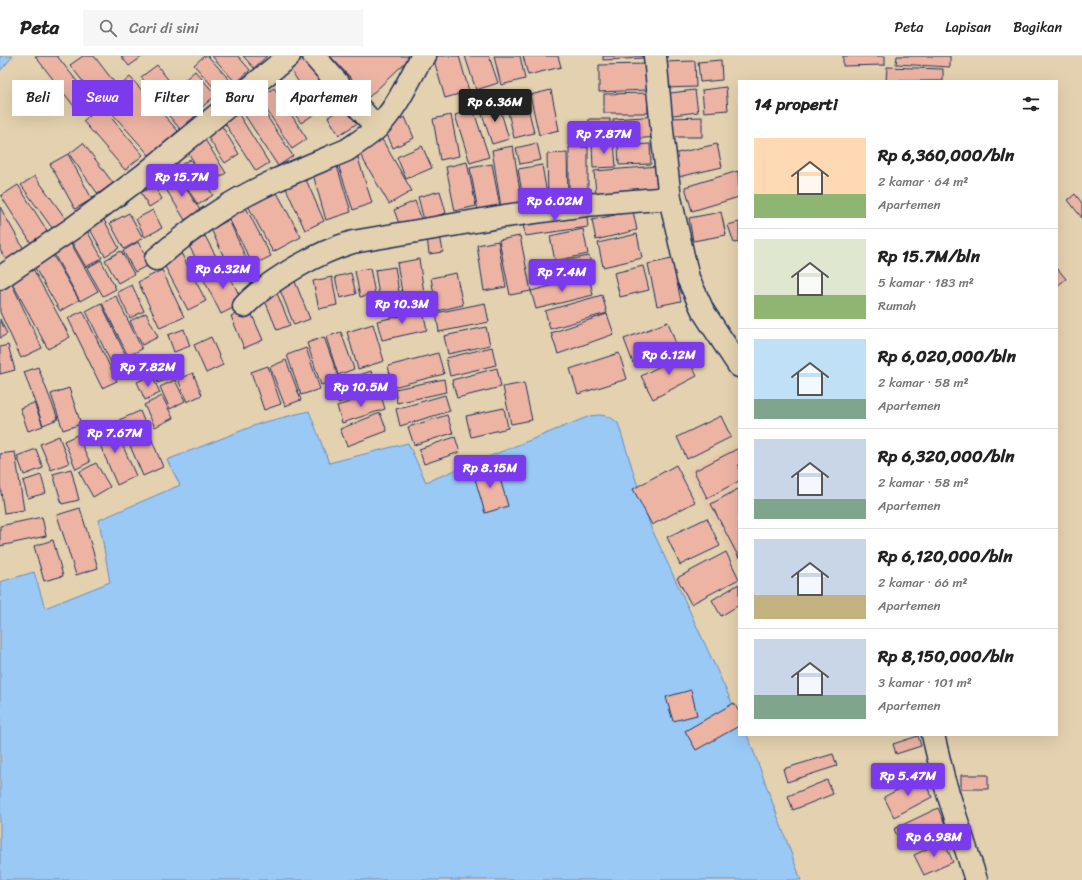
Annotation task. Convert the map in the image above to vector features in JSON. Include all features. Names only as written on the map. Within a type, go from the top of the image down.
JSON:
[{"type":"street","points":[[0,278],[73,228],[145,174],[289,56]]},
{"type":"street","points":[[314,56],[377,128]]},
{"type":"street","points":[[156,259],[181,238],[221,210],[262,187],[347,150],[377,128],[394,108],[419,62],[425,56]]},
{"type":"street","points":[[655,56],[670,198],[688,278],[703,311],[738,364]]},
{"type":"street","points":[[244,306],[254,296],[297,268],[335,249],[353,242],[505,216],[586,205],[670,198]]},
{"type":"street","points":[[932,736],[944,781],[976,880]]},
{"type":"shaded area","points":[[738,444],[738,567],[687,470]]},
{"type":"water","points":[[0,56],[13,56],[0,71]]},
{"type":"water","points":[[309,411],[329,463],[408,443],[426,482],[590,416],[605,416],[618,423],[650,525],[738,716],[738,736],[747,736],[801,880],[0,880],[0,582],[34,572],[45,608],[110,582],[99,520],[180,485],[167,460],[261,423]]},
{"type":"building","points":[[35,56],[57,56],[76,80],[72,80],[72,104],[64,93],[64,80],[54,80]]},
{"type":"building","points":[[83,56],[94,56],[112,80],[82,80],[70,65]]},
{"type":"building","points":[[121,56],[143,56],[129,66]]},
{"type":"building","points":[[204,56],[208,56],[230,80],[211,80],[211,84],[194,65]]},
{"type":"building","points":[[212,56],[238,56],[250,70],[239,80],[233,80]]},
{"type":"building","points":[[243,56],[267,56],[254,68]]},
{"type":"building","points":[[306,56],[321,80],[297,80],[289,67]]},
{"type":"building","points":[[330,56],[412,56],[371,95],[371,80],[353,80]]},
{"type":"building","points":[[459,56],[469,91],[445,98],[433,57]]},
{"type":"building","points":[[465,56],[489,56],[498,83],[476,90]]},
{"type":"building","points":[[494,56],[520,56],[525,79],[501,85]]},
{"type":"building","points":[[523,56],[558,56],[561,67],[528,75]]},
{"type":"building","points":[[603,56],[644,56],[644,58],[603,60]]},
{"type":"building","points":[[843,56],[885,56],[885,65],[843,66]]},
{"type":"building","points":[[897,56],[950,56],[950,67],[896,64]]},
{"type":"building","points":[[721,60],[722,80],[700,82],[698,62]]},
{"type":"building","points":[[695,61],[696,87],[663,88],[662,62]]},
{"type":"building","points":[[646,64],[647,90],[599,92],[599,65]]},
{"type":"building","points":[[157,65],[168,80],[143,80],[141,77]]},
{"type":"building","points":[[887,67],[943,69],[943,80],[886,80]]},
{"type":"building","points":[[195,71],[203,80],[184,80]]},
{"type":"building","points":[[133,80],[141,89],[141,116],[165,116],[178,131],[150,156],[114,116],[133,116]]},
{"type":"building","points":[[203,80],[211,89],[211,99],[203,106]]},
{"type":"building","points":[[726,87],[728,110],[704,112],[702,90]]},
{"type":"building","points":[[274,88],[276,91],[276,116],[292,116],[307,139],[292,149],[268,112],[268,92]]},
{"type":"building","points":[[551,90],[559,130],[539,135],[530,95]]},
{"type":"building","points":[[695,90],[698,112],[665,116],[662,94]]},
{"type":"building","points":[[648,93],[648,113],[604,113],[604,94]]},
{"type":"building","points":[[526,98],[534,133],[514,138],[506,103]]},
{"type":"building","points":[[498,102],[509,139],[492,144],[480,108]]},
{"type":"building","points":[[473,109],[489,157],[470,163],[455,115]]},
{"type":"building","points":[[451,115],[459,156],[440,160],[433,119]]},
{"type":"building","points":[[89,116],[110,116],[143,155],[125,170],[83,121]]},
{"type":"building","points":[[169,116],[195,116],[180,129]]},
{"type":"building","points":[[227,116],[240,116],[269,163],[256,171],[222,119]]},
{"type":"building","points":[[245,116],[267,116],[293,156],[278,166]]},
{"type":"building","points":[[296,116],[312,116],[301,123]]},
{"type":"building","points":[[357,116],[361,121],[339,135],[328,117]]},
{"type":"building","points":[[658,116],[659,137],[615,140],[613,119]]},
{"type":"building","points":[[405,117],[414,138],[393,148],[384,127]]},
{"type":"building","points":[[702,117],[702,137],[671,137],[671,118]]},
{"type":"building","points":[[589,119],[610,119],[610,139],[589,139]]},
{"type":"building","points":[[220,123],[239,154],[225,163],[205,133]]},
{"type":"building","points":[[380,136],[412,191],[389,204],[357,149]]},
{"type":"building","points":[[204,138],[226,173],[208,185],[186,149]]},
{"type":"building","points":[[614,142],[616,167],[593,168],[592,144]]},
{"type":"building","points":[[83,143],[113,183],[98,194],[69,154]]},
{"type":"building","points":[[537,143],[541,160],[520,164],[516,148]]},
{"type":"building","points":[[650,144],[651,164],[619,165],[618,146]]},
{"type":"building","points":[[717,144],[722,167],[678,177],[673,154]]},
{"type":"building","points":[[422,146],[432,168],[406,179],[397,157]]},
{"type":"building","points":[[513,146],[522,204],[501,207],[492,150]]},
{"type":"building","points":[[569,147],[588,147],[588,199],[569,200]]},
{"type":"building","points":[[567,153],[568,196],[548,197],[547,154]]},
{"type":"building","points":[[68,154],[92,199],[75,209],[50,164]]},
{"type":"building","points":[[357,155],[372,203],[353,210],[337,161]]},
{"type":"building","points":[[190,159],[213,195],[198,205],[175,169]]},
{"type":"building","points":[[467,162],[476,206],[455,211],[446,167]]},
{"type":"building","points":[[336,163],[351,212],[326,220],[312,171]]},
{"type":"building","points":[[492,164],[500,207],[478,211],[470,168]]},
{"type":"building","points":[[542,165],[548,200],[524,205],[518,169]]},
{"type":"building","points":[[659,166],[661,188],[596,193],[594,171]]},
{"type":"building","points":[[738,171],[738,197],[692,211],[685,187]]},
{"type":"building","points":[[304,175],[324,221],[305,230],[284,184]]},
{"type":"building","points":[[35,176],[68,222],[55,232],[21,185]]},
{"type":"building","points":[[178,176],[200,210],[185,220],[164,186]]},
{"type":"building","points":[[18,185],[48,232],[31,243],[1,196]]},
{"type":"building","points":[[154,185],[162,199],[149,207],[141,193]]},
{"type":"building","points":[[275,189],[301,237],[273,252],[247,204]]},
{"type":"building","points":[[440,191],[446,213],[424,220],[418,197]]},
{"type":"building","points":[[1075,194],[1082,203],[1082,218],[1068,200]]},
{"type":"building","points":[[415,201],[422,220],[401,229],[394,210]]},
{"type":"building","points":[[244,204],[271,256],[253,265],[226,213]]},
{"type":"building","points":[[0,207],[25,251],[7,261],[0,250]]},
{"type":"building","points":[[586,208],[588,227],[525,236],[522,216]]},
{"type":"building","points":[[153,210],[162,228],[145,237],[136,219]]},
{"type":"building","points":[[633,211],[637,230],[596,240],[592,220]]},
{"type":"building","points":[[721,212],[726,235],[693,241],[689,218]]},
{"type":"building","points":[[129,213],[143,238],[124,249],[110,223]]},
{"type":"building","points":[[102,216],[119,248],[105,256],[87,224]]},
{"type":"building","points":[[229,220],[246,258],[228,266],[211,229]]},
{"type":"building","points":[[738,222],[738,242],[734,243],[728,225]]},
{"type":"building","points":[[85,227],[102,258],[86,267],[68,236]]},
{"type":"building","points":[[583,229],[588,254],[555,261],[550,236]]},
{"type":"building","points":[[637,234],[642,258],[603,267],[598,243]]},
{"type":"building","points":[[440,235],[443,252],[429,254],[427,237]]},
{"type":"building","points":[[205,236],[220,264],[204,273],[189,246]]},
{"type":"building","points":[[520,236],[531,291],[510,295],[499,240]]},
{"type":"building","points":[[68,238],[98,291],[80,301],[50,247]]},
{"type":"building","points":[[498,241],[506,287],[484,291],[477,245]]},
{"type":"building","points":[[138,242],[150,264],[135,272],[123,251]]},
{"type":"building","points":[[179,249],[206,301],[188,310],[161,259]]},
{"type":"building","points":[[121,251],[134,274],[118,283],[105,260]]},
{"type":"building","points":[[51,252],[79,300],[60,311],[32,263]]},
{"type":"building","points":[[589,256],[593,273],[556,280],[553,263]]},
{"type":"building","points":[[419,259],[426,306],[405,310],[397,263]]},
{"type":"building","points":[[672,259],[681,301],[657,306],[648,264]]},
{"type":"building","points":[[101,260],[116,289],[103,296],[87,268]]},
{"type":"building","points":[[225,266],[243,303],[221,314],[203,278]]},
{"type":"building","points":[[643,266],[649,290],[620,297],[614,273]]},
{"type":"building","points":[[32,267],[70,337],[48,349],[10,279]]},
{"type":"building","points":[[395,267],[402,312],[382,315],[375,270]]},
{"type":"building","points":[[370,268],[375,294],[360,297],[355,271]]},
{"type":"building","points":[[1058,269],[1066,279],[1058,285]]},
{"type":"building","points":[[162,270],[184,317],[160,328],[138,282]]},
{"type":"building","points":[[351,273],[356,294],[340,298],[335,277]]},
{"type":"building","points":[[456,273],[463,305],[437,311],[431,278]]},
{"type":"building","points":[[589,276],[593,295],[536,309],[531,291]]},
{"type":"building","points":[[332,277],[337,305],[319,309],[313,281]]},
{"type":"building","points":[[294,279],[310,319],[294,325],[278,285]]},
{"type":"building","points":[[10,280],[42,348],[21,358],[0,312],[0,285]]},
{"type":"building","points":[[132,285],[144,311],[130,318],[117,292]]},
{"type":"building","points":[[274,286],[290,325],[277,330],[261,291]]},
{"type":"building","points":[[602,295],[607,313],[550,329],[545,311]]},
{"type":"building","points":[[116,296],[142,349],[128,356],[102,303]]},
{"type":"building","points":[[101,303],[129,362],[114,369],[86,311]]},
{"type":"building","points":[[485,303],[489,322],[439,332],[436,313]]},
{"type":"building","points":[[249,308],[263,340],[244,348],[231,316]]},
{"type":"building","points":[[83,311],[117,381],[102,388],[68,318]]},
{"type":"building","points":[[423,311],[427,330],[382,340],[377,321]]},
{"type":"building","points":[[146,313],[158,337],[142,345],[130,321]]},
{"type":"building","points":[[607,314],[614,334],[558,354],[551,333]]},
{"type":"building","points":[[0,319],[7,334],[0,338]]},
{"type":"building","points":[[668,322],[677,347],[633,363],[624,339]]},
{"type":"building","points":[[373,324],[384,361],[358,369],[347,332]]},
{"type":"building","points":[[486,327],[490,345],[448,354],[444,336]]},
{"type":"building","points":[[184,329],[190,346],[174,352],[168,335]]},
{"type":"building","points":[[341,332],[354,369],[338,375],[326,337]]},
{"type":"building","points":[[211,337],[223,365],[206,373],[194,345]]},
{"type":"building","points":[[324,337],[339,379],[321,385],[307,343]]},
{"type":"building","points":[[8,345],[15,370],[0,374],[0,347]]},
{"type":"building","points":[[492,347],[496,365],[450,376],[446,358]]},
{"type":"building","points":[[306,348],[320,389],[301,395],[287,355]]},
{"type":"building","points":[[438,353],[444,374],[393,387],[388,366]]},
{"type":"building","points":[[619,353],[627,379],[578,394],[570,369]]},
{"type":"building","points":[[685,353],[697,376],[653,399],[641,376]]},
{"type":"building","points":[[166,358],[174,376],[158,383],[150,365]]},
{"type":"building","points":[[286,360],[301,400],[285,406],[270,367]]},
{"type":"building","points":[[268,366],[281,404],[264,410],[251,372]]},
{"type":"building","points":[[38,367],[58,419],[43,425],[24,372]]},
{"type":"building","points":[[497,368],[501,387],[457,398],[452,380]]},
{"type":"building","points":[[371,371],[377,389],[338,403],[332,385]]},
{"type":"building","points":[[193,373],[202,395],[187,402],[178,379]]},
{"type":"building","points":[[152,375],[160,393],[145,400],[137,382]]},
{"type":"building","points":[[444,379],[446,392],[397,403],[395,389]]},
{"type":"building","points":[[175,380],[185,401],[170,409],[160,387]]},
{"type":"building","points":[[524,383],[532,420],[511,424],[503,387]]},
{"type":"building","points":[[69,388],[81,424],[63,430],[51,394]]},
{"type":"building","points":[[380,392],[385,409],[342,423],[337,406]]},
{"type":"building","points":[[445,395],[450,411],[400,426],[396,409]]},
{"type":"building","points":[[162,396],[173,418],[155,427],[144,405]]},
{"type":"building","points":[[34,403],[43,426],[28,431],[20,408]]},
{"type":"building","points":[[504,408],[508,428],[471,437],[466,416]]},
{"type":"building","points":[[140,411],[163,467],[143,476],[119,420]]},
{"type":"building","points":[[380,413],[387,431],[347,446],[340,429]]},
{"type":"building","points":[[447,415],[453,433],[414,445],[408,427]]},
{"type":"building","points":[[721,416],[731,437],[687,459],[677,437]]},
{"type":"building","points":[[113,423],[136,476],[117,485],[94,431]]},
{"type":"building","points":[[77,435],[90,462],[76,469],[64,441]]},
{"type":"building","points":[[59,436],[69,463],[51,470],[40,444]]},
{"type":"building","points":[[455,437],[460,452],[424,464],[419,449]]},
{"type":"building","points":[[36,449],[43,468],[24,475],[17,456]]},
{"type":"building","points":[[738,449],[738,482],[707,498],[694,471]]},
{"type":"building","points":[[15,452],[24,510],[4,513],[0,485],[0,454]]},
{"type":"building","points":[[96,463],[110,487],[93,497],[79,472]]},
{"type":"building","points":[[496,465],[508,506],[485,513],[473,472]]},
{"type":"building","points":[[676,465],[695,502],[652,525],[633,489]]},
{"type":"building","points":[[71,469],[79,500],[62,504],[53,474]]},
{"type":"building","points":[[41,475],[46,493],[28,498],[23,481]]},
{"type":"building","points":[[738,489],[738,556],[711,504]]},
{"type":"building","points":[[80,508],[98,568],[76,575],[57,515]]},
{"type":"building","points":[[42,517],[46,536],[0,546],[0,526]]},
{"type":"building","points":[[707,518],[720,546],[680,565],[667,537]]},
{"type":"building","points":[[53,540],[63,576],[44,581],[34,546]]},
{"type":"building","points":[[726,552],[738,580],[691,604],[677,578]]},
{"type":"building","points":[[738,585],[738,606],[721,616],[712,600]]},
{"type":"building","points":[[691,690],[697,715],[673,721],[666,697]]},
{"type":"building","points":[[734,703],[738,710],[738,727],[696,750],[685,731]]},
{"type":"building","points":[[918,736],[921,746],[896,754],[893,744]]},
{"type":"building","points":[[833,754],[837,766],[787,782],[783,769]]},
{"type":"building","points":[[961,775],[988,775],[988,789],[961,789]]},
{"type":"building","points":[[922,777],[932,797],[894,817],[884,797]]},
{"type":"building","points":[[827,780],[833,794],[793,810],[788,796]]},
{"type":"building","points":[[938,808],[945,824],[901,845],[894,829]]},
{"type":"building","points":[[944,841],[953,862],[924,875],[914,855]]}]
